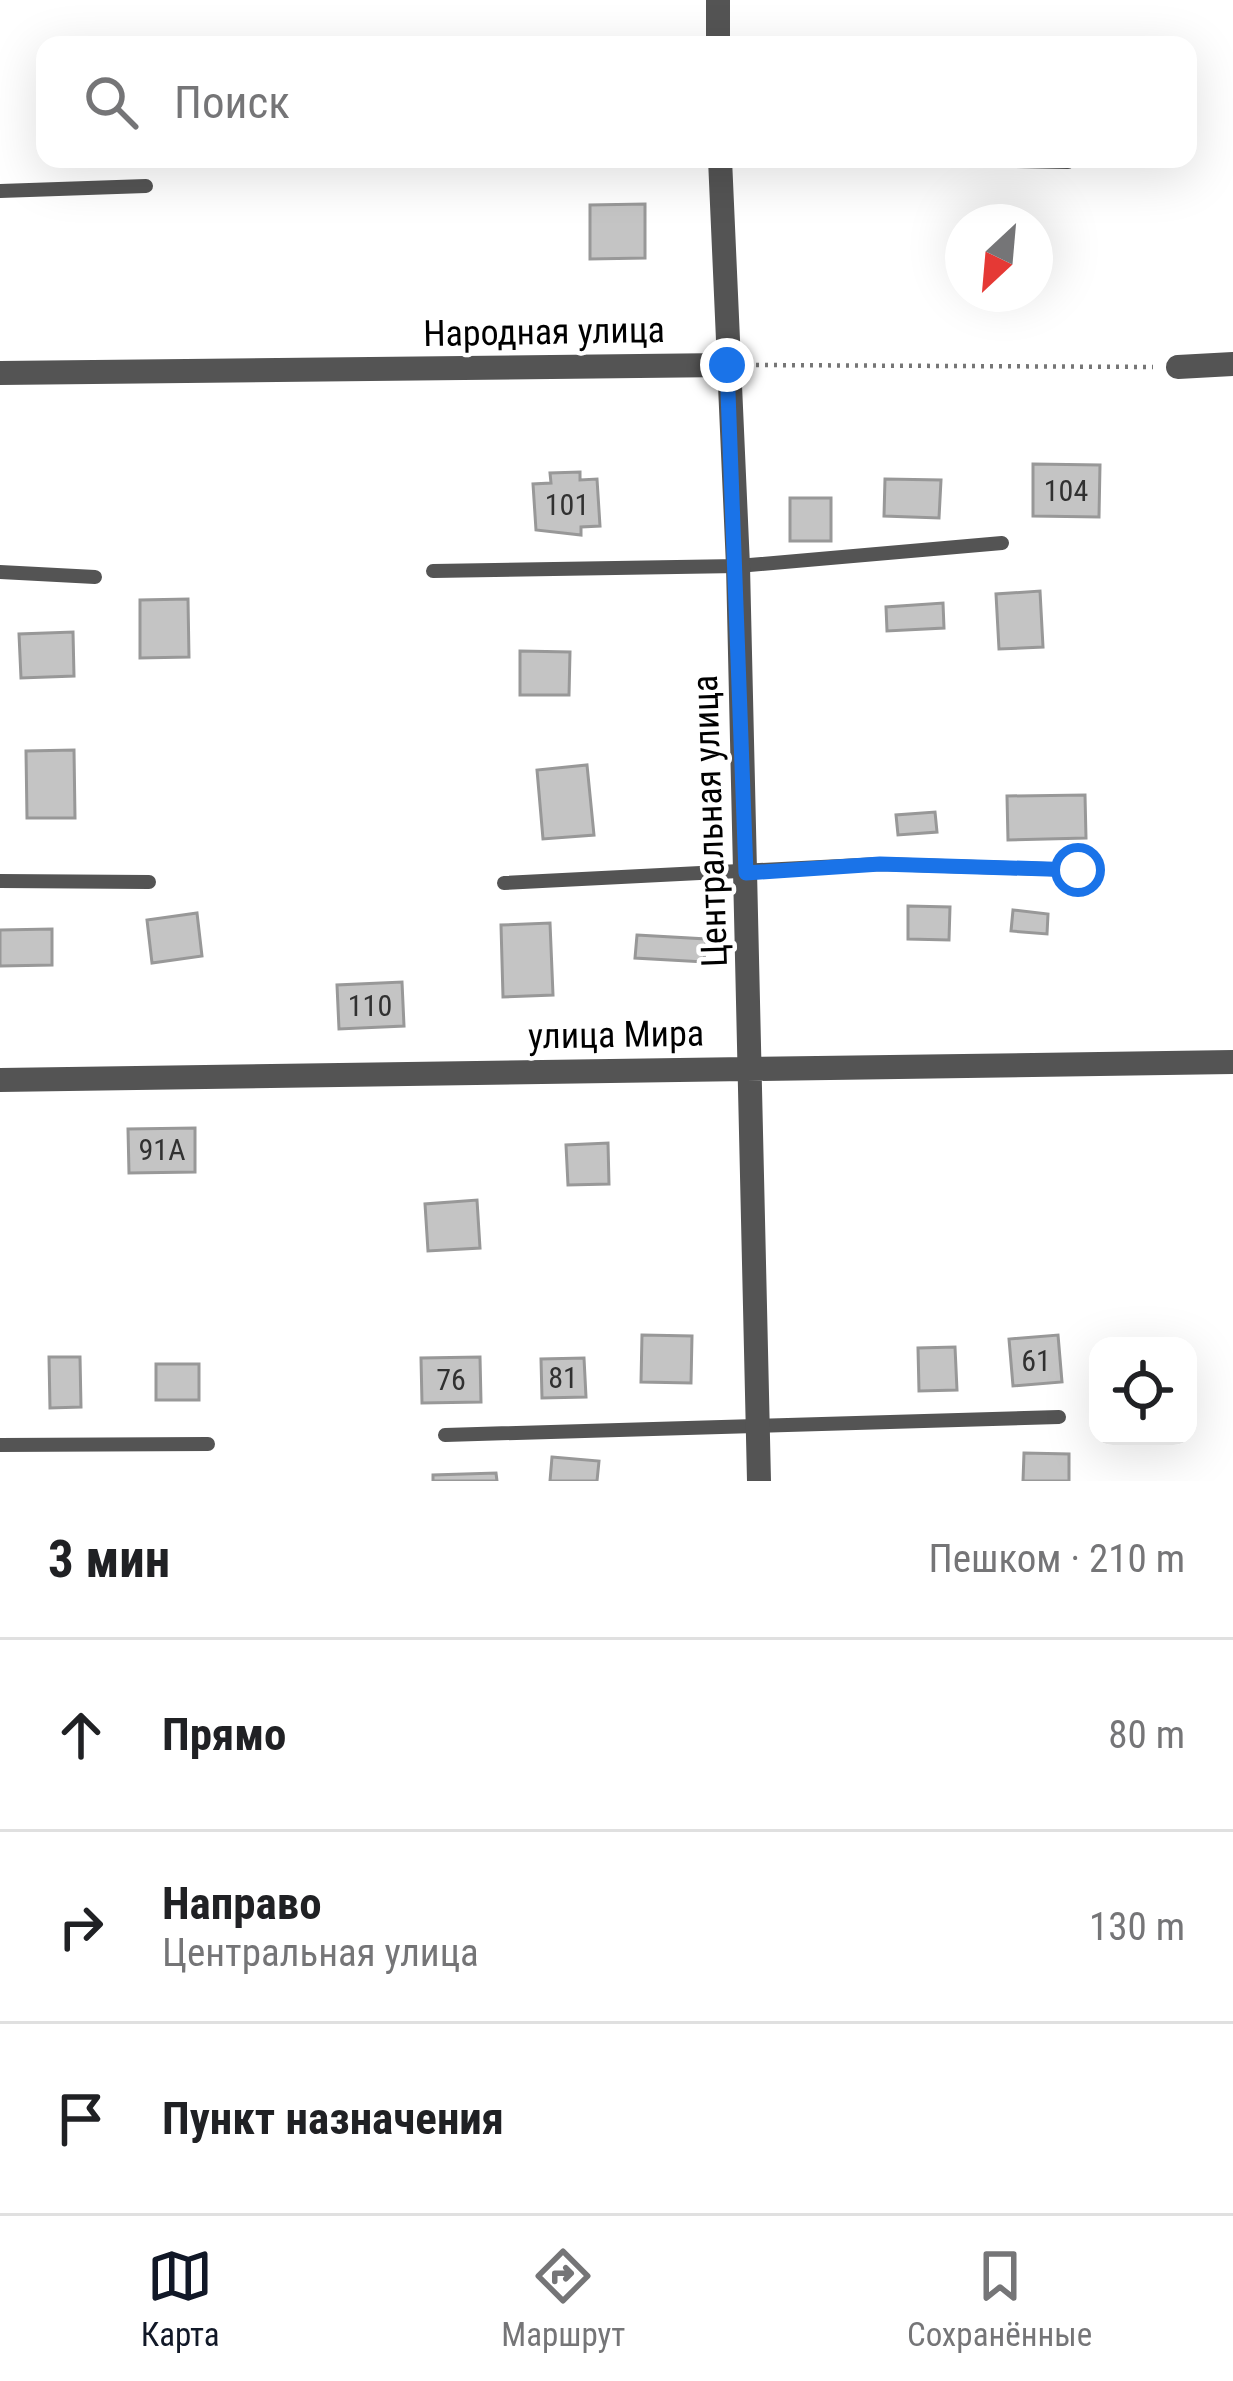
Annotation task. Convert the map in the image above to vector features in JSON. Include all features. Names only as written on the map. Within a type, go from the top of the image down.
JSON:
[{"type":"street","points":[[718,0],[718,36]]},
{"type":"street","name":"Центральная улица","points":[[720,168],[738,566],[759,1481]]},
{"type":"street","points":[[1178,367],[1233,364]]},
{"type":"street","name":"Народная улица","points":[[0,373],[727,365]]},
{"type":"street","name":"улица Мира","points":[[0,1080],[1233,1062]]},
{"type":"lane","points":[[0,190],[146,186]]},
{"type":"lane","points":[[433,571],[738,566],[1002,543]]},
{"type":"lane","points":[[0,572],[95,578]]},
{"type":"lane","points":[[504,884],[880,864],[1078,870]]},
{"type":"lane","points":[[0,881],[149,882]]},
{"type":"lane","points":[[445,1435],[1059,1417]]},
{"type":"lane","points":[[0,1444],[208,1444]]},
{"type":"path","points":[[727,365],[1178,367]]},
{"type":"building","points":[[645,204],[645,258],[590,259],[590,205]]},
{"type":"building","points":[[1033,464],[1100,465],[1099,517],[1033,516]]},
{"type":"building","points":[[580,472],[580,480],[597,479],[600,526],[581,527],[581,535],[536,530],[533,484],[551,483],[550,473]]},
{"type":"building","points":[[885,479],[941,480],[939,518],[884,516]]},
{"type":"building","points":[[790,498],[831,498],[831,541],[790,541]]},
{"type":"building","points":[[1040,591],[1043,647],[999,649],[996,594]]},
{"type":"building","points":[[188,599],[189,657],[140,658],[140,600]]},
{"type":"building","points":[[943,603],[944,628],[887,631],[886,607]]},
{"type":"building","points":[[73,632],[74,676],[21,678],[19,634]]},
{"type":"building","points":[[520,651],[570,652],[569,695],[520,695]]},
{"type":"building","points":[[74,750],[75,818],[27,818],[26,751]]},
{"type":"building","points":[[587,765],[594,835],[543,839],[537,770]]},
{"type":"building","points":[[1085,795],[1086,838],[1008,840],[1007,796]]},
{"type":"building","points":[[935,812],[937,832],[898,835],[896,815]]},
{"type":"building","points":[[908,906],[950,907],[949,940],[908,939]]},
{"type":"building","points":[[1013,910],[1048,914],[1047,934],[1011,931]]},
{"type":"building","points":[[197,913],[202,956],[152,963],[147,920]]},
{"type":"building","points":[[550,923],[553,995],[503,997],[501,925]]},
{"type":"building","points":[[52,929],[52,965],[0,966],[0,930]]},
{"type":"building","points":[[637,935],[706,939],[704,962],[635,958]]},
{"type":"building","points":[[402,982],[404,1026],[339,1029],[337,985]]},
{"type":"building","points":[[195,1128],[195,1172],[129,1173],[128,1129]]},
{"type":"building","points":[[608,1143],[609,1184],[568,1185],[566,1145]]},
{"type":"building","points":[[477,1200],[480,1248],[428,1251],[425,1204]]},
{"type":"building","points":[[642,1335],[692,1336],[691,1383],[641,1382]]},
{"type":"building","points":[[1058,1335],[1062,1382],[1013,1386],[1009,1339]]},
{"type":"building","points":[[955,1347],[957,1390],[919,1391],[918,1348]]},
{"type":"building","points":[[49,1357],[80,1357],[81,1407],[50,1408]]},
{"type":"building","points":[[480,1357],[481,1402],[422,1403],[421,1358]]},
{"type":"building","points":[[584,1358],[586,1397],[542,1398],[541,1359]]},
{"type":"building","points":[[156,1364],[199,1364],[199,1400],[156,1400]]},
{"type":"building","points":[[1024,1453],[1069,1454],[1069,1481],[1023,1481]]},
{"type":"building","points":[[552,1457],[599,1461],[597,1481],[550,1481]]},
{"type":"building","points":[[496,1473],[497,1481],[433,1481],[433,1475]]},
{"type":"route","points":[[727,365],[746,873],[880,864],[1078,870]]}]
